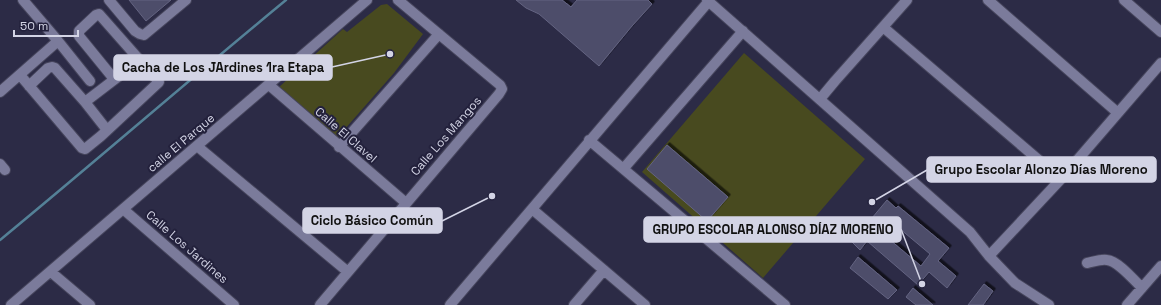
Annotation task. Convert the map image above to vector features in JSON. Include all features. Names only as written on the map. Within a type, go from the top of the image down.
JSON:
[{"type":"street","points":[[23,0],[90,81]]},
{"type":"street","points":[[109,0],[135,31],[144,35],[186,0]]},
{"type":"street","name":"calle El Parque","points":[[11,305],[367,0]]},
{"type":"street","name":"Calle Los Mangos","points":[[320,305],[502,89],[500,85],[398,0]]},
{"type":"street","points":[[820,99],[906,0]]},
{"type":"street","points":[[988,0],[1118,113]]},
{"type":"street","points":[[1124,0],[1161,32]]},
{"type":"street","points":[[450,305],[708,1],[970,232],[988,256],[1015,283],[1049,305]]},
{"type":"street","points":[[20,75],[82,148],[88,148],[158,83],[158,80],[99,14],[94,15],[79,31],[79,36],[114,79]]},
{"type":"street","points":[[884,27],[1062,179]]},
{"type":"street","points":[[624,168],[743,31]]},
{"type":"street","points":[[339,147],[439,34]]},
{"type":"street","points":[[0,92],[58,41]]},
{"type":"street","points":[[85,102],[140,60]]},
{"type":"street","points":[[988,256],[1062,179],[1161,63]]},
{"type":"street","points":[[29,86],[48,68],[55,68],[107,130]]},
{"type":"street","name":"Calle El Clavel","points":[[269,85],[339,147],[406,203]]},
{"type":"street","points":[[589,140],[785,305]]},
{"type":"street","points":[[197,146],[348,272]]},
{"type":"street","name":"Calle Los Jardines","points":[[123,209],[234,305]]},
{"type":"street","points":[[532,209],[645,305]]},
{"type":"street","points":[[1087,263],[1103,260],[1111,261],[1125,270],[1142,288]]},
{"type":"street","points":[[1127,305],[1161,266]]},
{"type":"street","points":[[574,305],[604,270]]},
{"type":"street","points":[[51,272],[90,305]]},
{"type":"green space","points":[[387,4],[423,34],[394,73],[337,138],[278,88],[343,29],[347,32],[381,5]]},
{"type":"green space","points":[[744,53],[865,159],[763,278],[642,172]]},
{"type":"building","points":[[129,0],[171,0],[146,21]]},
{"type":"building","points":[[516,0],[562,0],[571,7],[577,0],[648,0],[652,4],[599,66],[539,14],[526,8]]},
{"type":"building","points":[[667,145],[728,197],[707,221],[647,169]]},
{"type":"building","points":[[887,200],[896,208],[898,206],[949,248],[938,261],[956,276],[947,288],[929,272],[918,285],[867,241],[860,250],[852,242]],"holes":[[[887,218],[930,254],[921,266],[877,229]]]},
{"type":"building","points":[[858,257],[897,290],[888,299],[850,268]]},
{"type":"building","points":[[984,284],[993,291],[983,305],[968,305]]},
{"type":"building","points":[[913,288],[933,305],[916,305],[906,297]]},
{"type":"waterway","points":[[0,240],[286,0]]},
{"type":"place","name":"Cacha de Los JArdines 1ra Etapa","points":[[390,54]]},
{"type":"place","name":"Ciclo Básico Común","points":[[492,196]]},
{"type":"place","name":"Grupo Escolar Alonzo Días Moreno","points":[[872,202]]},
{"type":"place","name":"GRUPO ESCOLAR ALONSO DÍAZ MORENO","points":[[922,284]]}]
